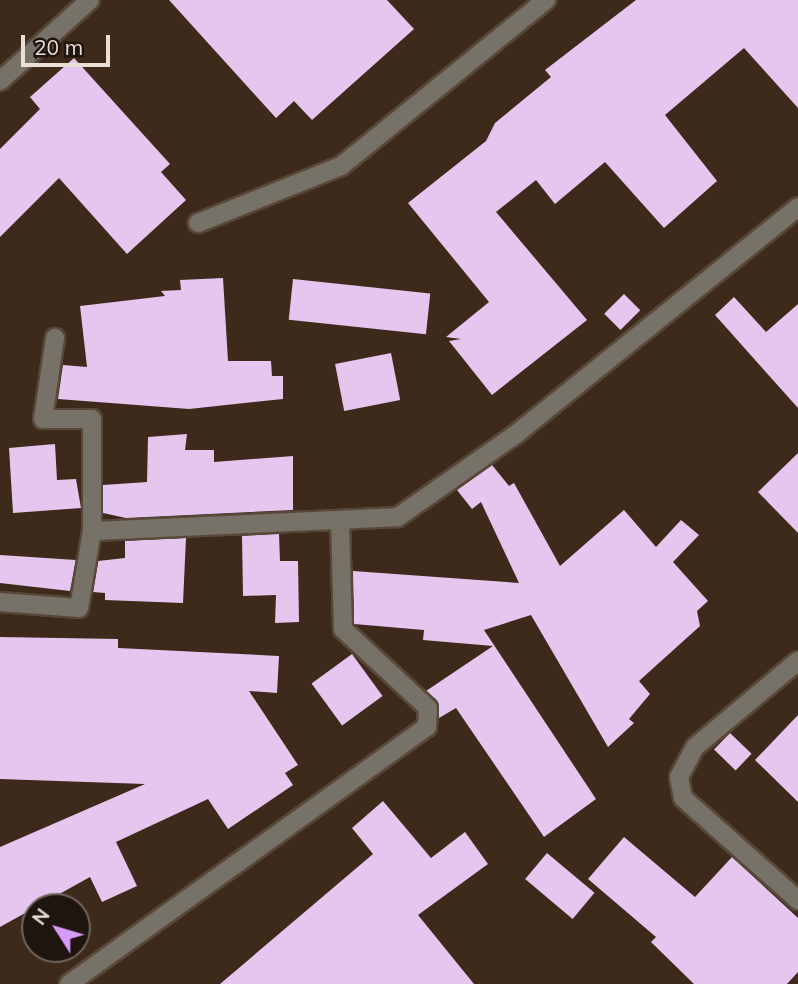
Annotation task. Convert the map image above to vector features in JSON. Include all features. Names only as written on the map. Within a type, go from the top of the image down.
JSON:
[{"type":"street","points":[[0,81],[90,0]]},
{"type":"street","points":[[198,223],[341,166],[546,0]]},
{"type":"street","points":[[92,530],[340,523],[398,517],[446,486],[798,207]]},
{"type":"street","points":[[0,602],[79,608],[92,530],[92,419],[43,419],[55,338]]},
{"type":"street","points":[[69,984],[427,727],[428,708],[343,629],[340,523]]},
{"type":"street","points":[[798,660],[690,752],[679,777],[683,798],[798,900]]},
{"type":"building","points":[[169,0],[387,0],[414,29],[312,120],[294,101],[276,118]]},
{"type":"building","points":[[636,0],[798,0],[798,108],[744,48],[665,115],[717,181],[664,228],[605,162],[555,204],[536,180],[496,212],[587,320],[492,395],[449,341],[461,339],[446,337],[489,302],[408,203],[486,141],[495,123],[551,77],[545,70]]},
{"type":"building","points":[[74,58],[170,164],[161,172],[186,200],[127,254],[59,178],[0,237],[0,149],[40,109],[30,97]]},
{"type":"building","points":[[223,278],[228,361],[271,361],[272,376],[283,376],[283,399],[189,409],[58,399],[63,365],[87,367],[80,306],[165,296],[161,291],[181,290],[180,280]]},
{"type":"building","points":[[293,279],[430,293],[426,334],[289,320]]},
{"type":"building","points":[[624,294],[640,310],[620,330],[604,314]]},
{"type":"building","points":[[734,297],[766,332],[798,304],[798,408],[715,315]]},
{"type":"building","points":[[391,353],[400,400],[344,411],[335,364]]},
{"type":"building","points":[[187,434],[185,450],[214,450],[214,462],[293,456],[293,510],[126,518],[103,513],[103,485],[147,482],[148,437]]},
{"type":"building","points":[[55,444],[57,480],[76,479],[81,508],[13,513],[9,448]]},
{"type":"building","points":[[798,453],[798,533],[758,492]]},
{"type":"building","points":[[492,465],[509,486],[514,483],[560,566],[624,510],[656,547],[681,520],[699,535],[673,562],[708,601],[697,611],[700,626],[639,681],[650,694],[629,719],[634,723],[608,747],[531,615],[484,630],[596,799],[544,837],[456,708],[439,718],[438,703],[426,691],[493,646],[423,640],[424,630],[354,624],[353,571],[519,583],[481,502],[472,509],[457,490]]},
{"type":"building","points":[[279,534],[280,561],[298,561],[299,622],[275,623],[276,595],[243,596],[242,536]]},
{"type":"building","points":[[186,538],[183,603],[105,600],[105,593],[93,592],[98,561],[125,558],[125,541]]},
{"type":"building","points":[[0,555],[76,560],[70,591],[0,583]]},
{"type":"building","points":[[0,637],[118,639],[118,648],[279,656],[277,693],[249,691],[298,765],[285,773],[293,785],[228,829],[208,799],[116,842],[137,886],[102,902],[90,877],[61,893],[21,893],[21,915],[0,927],[0,847],[145,784],[0,779]]},
{"type":"building","points":[[352,654],[383,696],[342,725],[312,683]]},
{"type":"building","points":[[798,715],[798,802],[755,760]]},
{"type":"building","points":[[730,733],[752,754],[736,770],[714,750]]},
{"type":"building","points":[[383,801],[431,858],[465,832],[488,864],[418,915],[474,984],[220,984],[373,854],[352,828]]},
{"type":"building","points":[[624,837],[695,897],[732,857],[798,918],[798,972],[787,984],[694,984],[651,942],[656,937],[588,879]]},
{"type":"building","points":[[547,853],[594,893],[573,919],[525,879]]}]
